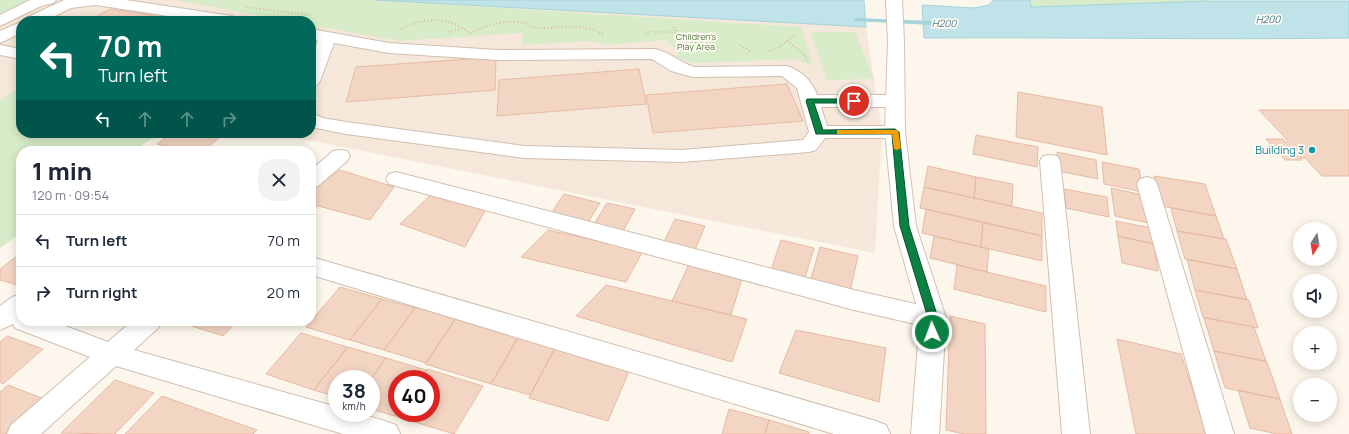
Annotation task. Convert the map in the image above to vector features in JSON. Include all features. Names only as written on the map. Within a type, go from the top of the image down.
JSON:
[{"type":"street","points":[[0,21],[42,1],[67,4],[96,0],[200,16]]},
{"type":"street","points":[[894,0],[896,41],[895,132],[905,226],[933,318],[925,434]]},
{"type":"street","points":[[42,16],[67,4]]},
{"type":"street","points":[[0,38],[16,30]]},
{"type":"street","points":[[316,35],[389,48],[498,55],[655,54],[677,67],[693,72],[786,71],[805,86],[819,132]]},
{"type":"street","points":[[316,68],[328,37]]},
{"type":"street","points":[[0,50],[16,53]]},
{"type":"street","points":[[810,101],[896,101]]},
{"type":"street","points":[[316,122],[346,128],[524,152],[682,156],[809,146],[819,132]]},
{"type":"street","points":[[819,132],[895,132]]},
{"type":"street","points":[[316,177],[340,156]]},
{"type":"street","points":[[1050,161],[1076,434]]},
{"type":"street","points":[[396,179],[854,300],[933,318]]},
{"type":"street","points":[[1146,184],[1220,434]]},
{"type":"street","points":[[316,267],[876,434]]},
{"type":"street","points":[[40,326],[111,354],[386,434]]},
{"type":"street","points":[[21,434],[143,326]]},
{"type":"path","points":[[470,33],[479,28],[511,22],[523,23],[535,29],[569,27],[598,30],[606,37]]},
{"type":"path","points":[[674,27],[680,40],[689,47],[705,53]]},
{"type":"path","points":[[641,37],[650,31],[676,33]]},
{"type":"path","points":[[766,52],[779,47],[794,36]]},
{"type":"shaded area","points":[[0,0],[375,0],[866,27],[882,131],[875,253],[297,138],[316,138],[316,16],[16,16],[16,90],[0,99]]},
{"type":"green space","points":[[0,0],[33,0],[0,17]]},
{"type":"green space","name":"Children's Play Area","points":[[175,0],[375,0],[801,27],[813,66],[795,59],[692,63],[678,57],[676,49],[666,40],[607,45],[591,41],[522,45],[523,33],[399,41],[316,26],[316,16],[263,16]]},
{"type":"green space","points":[[1030,0],[1208,0],[1208,1],[1030,7]]},
{"type":"green space","points":[[811,32],[855,32],[874,79],[826,80]]},
{"type":"green space","points":[[16,90],[16,138],[152,138],[141,146],[16,146],[16,237],[0,248],[0,99]]},
{"type":"water","points":[[375,0],[864,0],[866,27]]},
{"type":"water","points":[[993,0],[1030,0],[1031,7],[1208,1],[1349,1],[1349,38],[924,38],[922,5],[974,8],[989,5]]},
{"type":"building","points":[[110,9],[156,16],[98,16]]},
{"type":"building","points":[[496,57],[495,90],[346,102],[356,67]]},
{"type":"building","points":[[639,69],[646,104],[497,116],[499,80]]},
{"type":"building","points":[[787,84],[803,121],[653,133],[646,95]]},
{"type":"building","points":[[1018,92],[1102,107],[1107,155],[1016,137]]},
{"type":"building","name":"Building 3","points":[[1259,110],[1349,110],[1349,176],[1322,176],[1305,158],[1300,158],[1302,160],[1285,160],[1266,139],[1283,139],[1285,142],[1289,142]]},
{"type":"building","points":[[976,135],[1038,147],[1037,167],[973,154]]},
{"type":"building","points":[[165,138],[219,138],[209,146],[166,146],[157,144]]},
{"type":"building","points":[[1057,152],[1096,160],[1098,179],[1058,171]]},
{"type":"building","points":[[1102,162],[1139,169],[1143,192],[1104,184]]},
{"type":"building","points":[[928,166],[976,177],[974,198],[924,187]]},
{"type":"building","points":[[340,170],[394,187],[370,220],[316,205],[316,187]]},
{"type":"building","points":[[1154,176],[1205,184],[1216,216],[1162,206]]},
{"type":"building","points":[[976,177],[1013,184],[1012,206],[974,198]]},
{"type":"building","points":[[924,187],[1042,213],[1042,236],[920,208]]},
{"type":"building","points":[[1111,188],[1143,195],[1148,223],[1115,216]]},
{"type":"building","points":[[1064,189],[1107,197],[1109,217],[1066,208]]},
{"type":"building","points":[[433,193],[486,209],[465,247],[400,224]]},
{"type":"building","points":[[564,194],[600,203],[587,224],[550,215]]},
{"type":"building","points":[[607,203],[635,209],[622,233],[593,226]]},
{"type":"building","points":[[1171,208],[1216,216],[1224,239],[1177,231]]},
{"type":"building","points":[[926,209],[983,222],[981,247],[922,233]]},
{"type":"building","points":[[675,219],[705,226],[694,252],[663,244]]},
{"type":"building","points":[[1116,221],[1151,228],[1154,244],[1118,236]]},
{"type":"building","points":[[983,222],[1042,236],[1042,261],[981,247]]},
{"type":"building","points":[[548,230],[643,251],[626,282],[521,257]]},
{"type":"building","points":[[1177,231],[1226,239],[1237,269],[1185,259]]},
{"type":"building","points":[[934,236],[989,249],[987,272],[930,258]]},
{"type":"building","points":[[1118,236],[1154,244],[1158,271],[1122,263]]},
{"type":"building","points":[[781,240],[814,248],[804,281],[770,273]]},
{"type":"building","points":[[820,247],[858,256],[850,292],[810,282]]},
{"type":"building","points":[[16,257],[16,285],[0,280],[0,269]]},
{"type":"building","points":[[1187,259],[1237,269],[1247,300],[1195,290]]},
{"type":"building","points":[[690,262],[744,272],[731,315],[672,301]]},
{"type":"building","points":[[957,265],[1046,286],[1046,312],[954,289]]},
{"type":"building","points":[[606,285],[747,319],[732,362],[576,316]]},
{"type":"building","points":[[340,287],[382,299],[349,340],[306,327],[316,326],[316,315]]},
{"type":"building","points":[[1195,290],[1249,300],[1258,328],[1203,317]]},
{"type":"building","points":[[382,299],[415,308],[384,350],[350,340]]},
{"type":"building","points":[[416,307],[456,318],[426,363],[384,350]]},
{"type":"building","points":[[950,316],[985,324],[986,434],[964,434],[946,430]]},
{"type":"building","points":[[456,318],[519,335],[491,384],[425,364]]},
{"type":"building","points":[[1204,318],[1254,327],[1266,361],[1214,351]]},
{"type":"building","points":[[191,326],[232,326],[223,336]]},
{"type":"building","points":[[796,330],[886,348],[879,402],[779,373]]},
{"type":"building","points":[[301,333],[347,347],[314,390],[266,374]]},
{"type":"building","points":[[7,336],[43,349],[3,384],[0,382],[0,342]]},
{"type":"building","points":[[518,338],[555,348],[530,395],[491,384]]},
{"type":"building","points":[[1117,339],[1181,354],[1207,434],[1136,434]]},
{"type":"building","points":[[348,347],[386,358],[377,370],[330,370]]},
{"type":"building","points":[[555,348],[630,369],[608,421],[529,398]]},
{"type":"building","points":[[1214,351],[1267,362],[1280,399],[1225,388]]},
{"type":"building","points":[[386,358],[426,370],[388,370],[388,414],[380,412],[380,370],[377,370]]},
{"type":"building","points":[[328,372],[328,394],[314,390]]},
{"type":"building","points":[[440,373],[483,386],[454,434],[415,422],[440,422]]},
{"type":"building","points":[[115,380],[154,393],[115,434],[61,433]]},
{"type":"building","points":[[8,385],[44,399],[6,434],[0,434],[0,392]]},
{"type":"building","points":[[1238,390],[1280,399],[1292,434],[1277,434],[1250,428]]},
{"type":"building","points":[[162,396],[257,430],[253,434],[125,434]]},
{"type":"building","points":[[729,409],[769,420],[765,434],[722,434]]},
{"type":"building","points":[[769,420],[809,432],[809,434],[765,434]]},
{"type":"waterway","name":"H200","points":[[856,20],[932,23]]},
{"type":"slow traffic","points":[[840,132],[895,132],[897,148]]},
{"type":"place","name":"Building 3","points":[[1312,150]]},
{"type":"route","points":[[854,101],[810,101],[819,132],[895,132],[905,226],[933,318],[932,332]]}]
